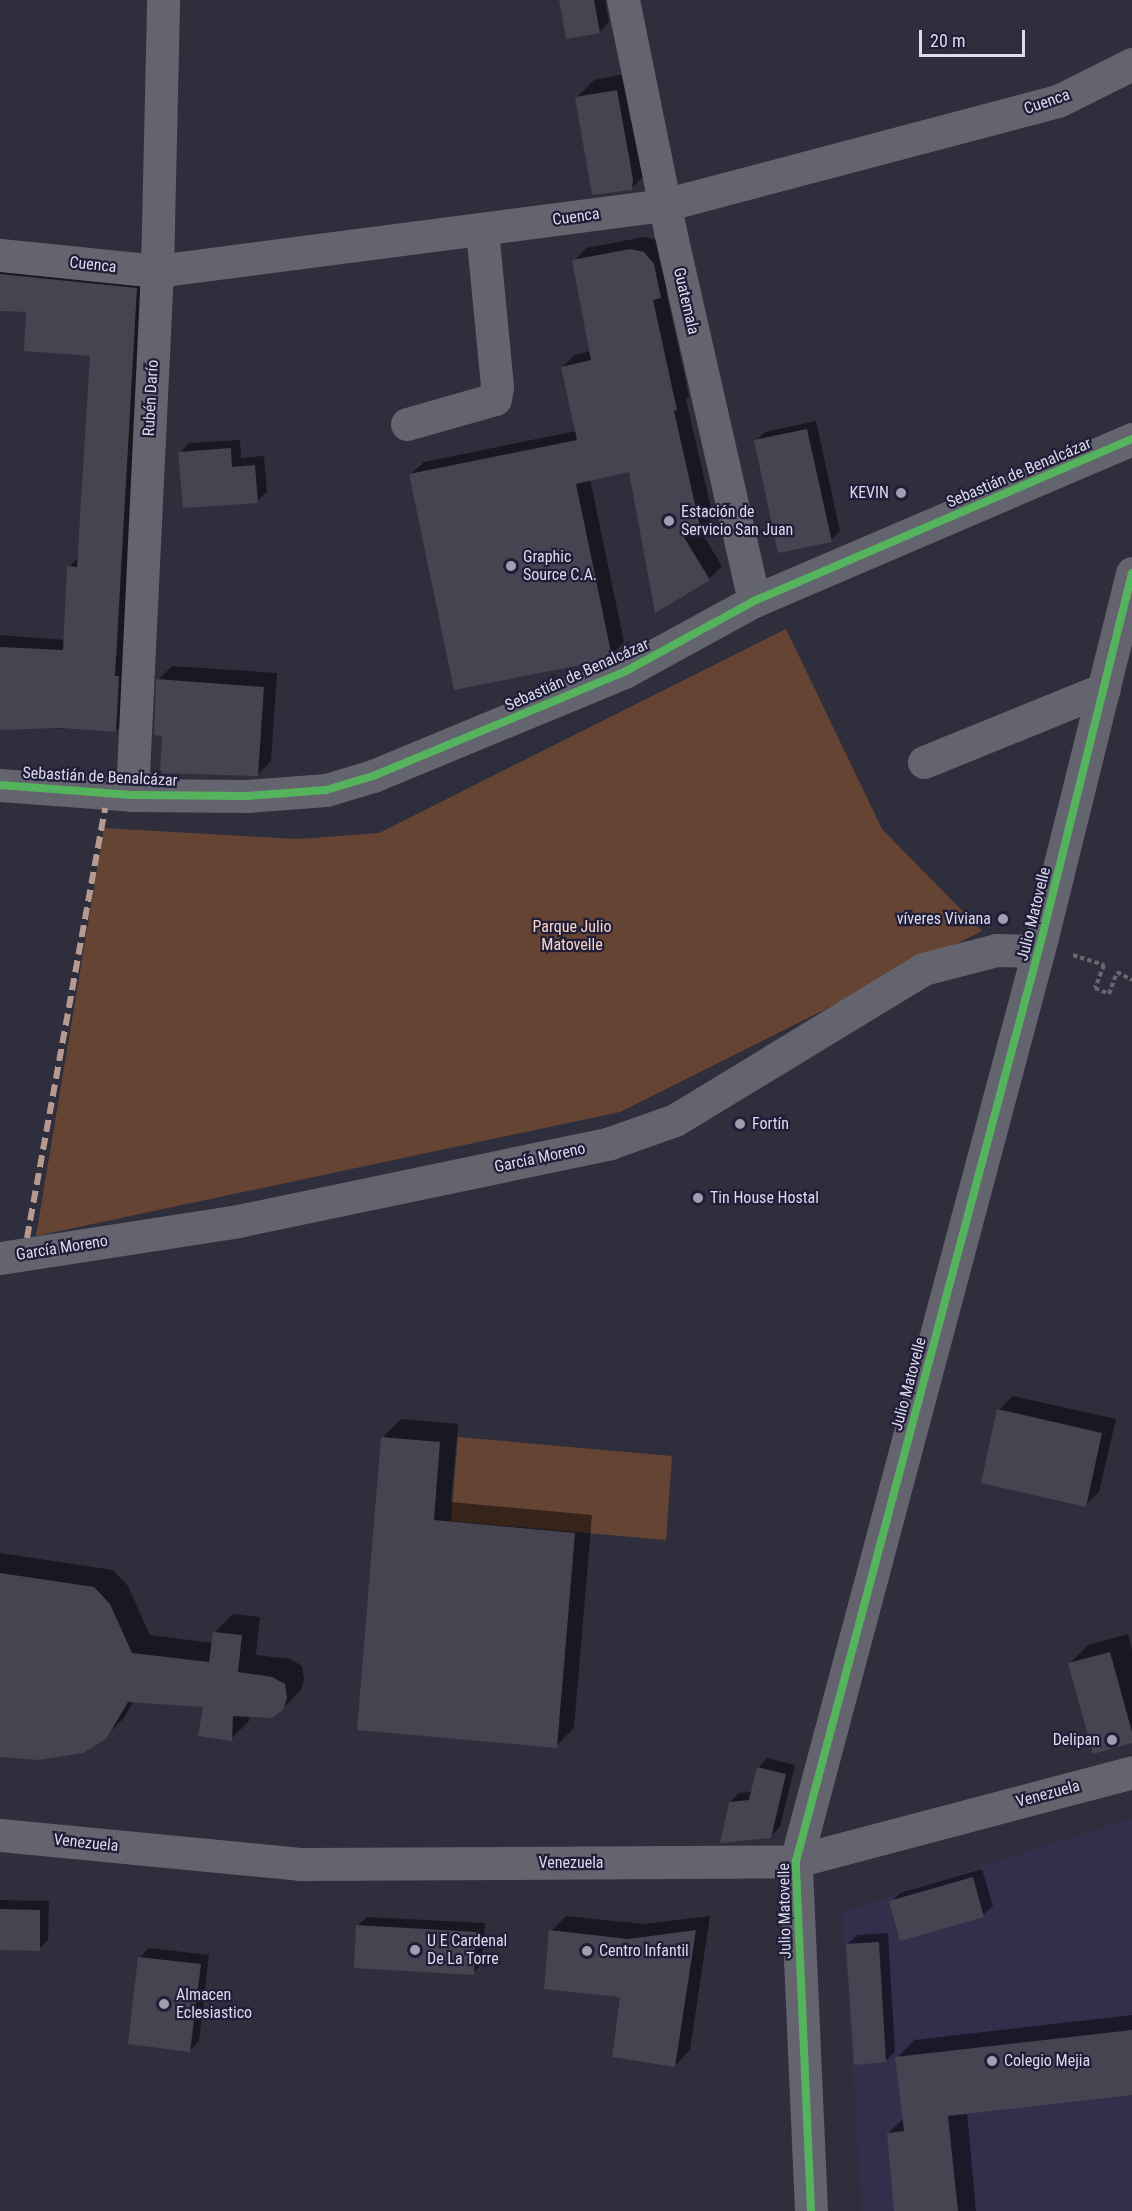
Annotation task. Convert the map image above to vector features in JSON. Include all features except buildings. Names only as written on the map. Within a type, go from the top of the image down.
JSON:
[{"type":"street","name":"Rubén Darío","points":[[132,795],[157,271],[163,0]]},
{"type":"street","name":"Guatemala","points":[[623,0],[664,205],[754,601]]},
{"type":"street","name":"Cuenca","points":[[0,255],[157,271],[664,205],[1058,101],[1132,64]]},
{"type":"street","points":[[407,424],[495,399],[497,386],[482,230]]},
{"type":"street","name":"Sebastián de Benalcázar","points":[[0,785],[132,795],[247,796],[315,791],[373,776],[626,671],[754,601],[1132,439]]},
{"type":"street","name":"Julio Matovelle","points":[[811,2211],[796,1862],[1038,951],[1132,573]]},
{"type":"street","points":[[924,762],[1104,689]]},
{"type":"street","name":"García Moreno","points":[[0,1258],[238,1221],[610,1143],[675,1119],[923,969],[997,950],[1038,951]]},
{"type":"street","name":"Venezuela","points":[[0,1835],[300,1864],[796,1862],[1132,1772]]},
{"type":"path","points":[[1038,951],[1075,955],[1104,965],[1095,988],[1109,994],[1118,972],[1132,980]]},
{"type":"shaded area","name":"Colegio Mejia","points":[[1132,1818],[1132,2211],[862,2211],[842,1912]]},
{"type":"green space","name":"Parque Julio Matovelle","points":[[786,629],[882,829],[982,931],[620,1112],[36,1236],[104,828],[297,839],[379,833]]},
{"type":"green space","points":[[458,1437],[672,1456],[666,1540],[451,1521]]},
{"type":"marked path","points":[[27,1238],[105,808]]},
{"type":"cycle path","points":[[0,785],[132,795],[247,796],[326,790],[373,776],[626,671],[754,601],[1132,439]]},
{"type":"cycle path","points":[[811,2211],[796,1861],[1042,937],[1132,573]]},
{"type":"place","name":"KEVIN","points":[[901,493]]},
{"type":"place","name":"Estación de Servicio San Juan","points":[[669,521]]},
{"type":"place","name":"Graphic Source C.A.","points":[[511,566]]},
{"type":"place","name":"víveres Viviana","points":[[1003,919]]},
{"type":"place","name":"Fortín","points":[[740,1124]]},
{"type":"place","name":"Tin House Hostal","points":[[698,1198]]},
{"type":"place","name":"Delipan","points":[[1112,1740]]},
{"type":"place","name":"U E Cardenal De La Torre","points":[[415,1950]]},
{"type":"place","name":"Centro Infantil","points":[[587,1951]]},
{"type":"place","name":"Almacen Eclesiastico","points":[[164,2004]]},
{"type":"place","name":"Colegio Mejia","points":[[992,2061]]}]
